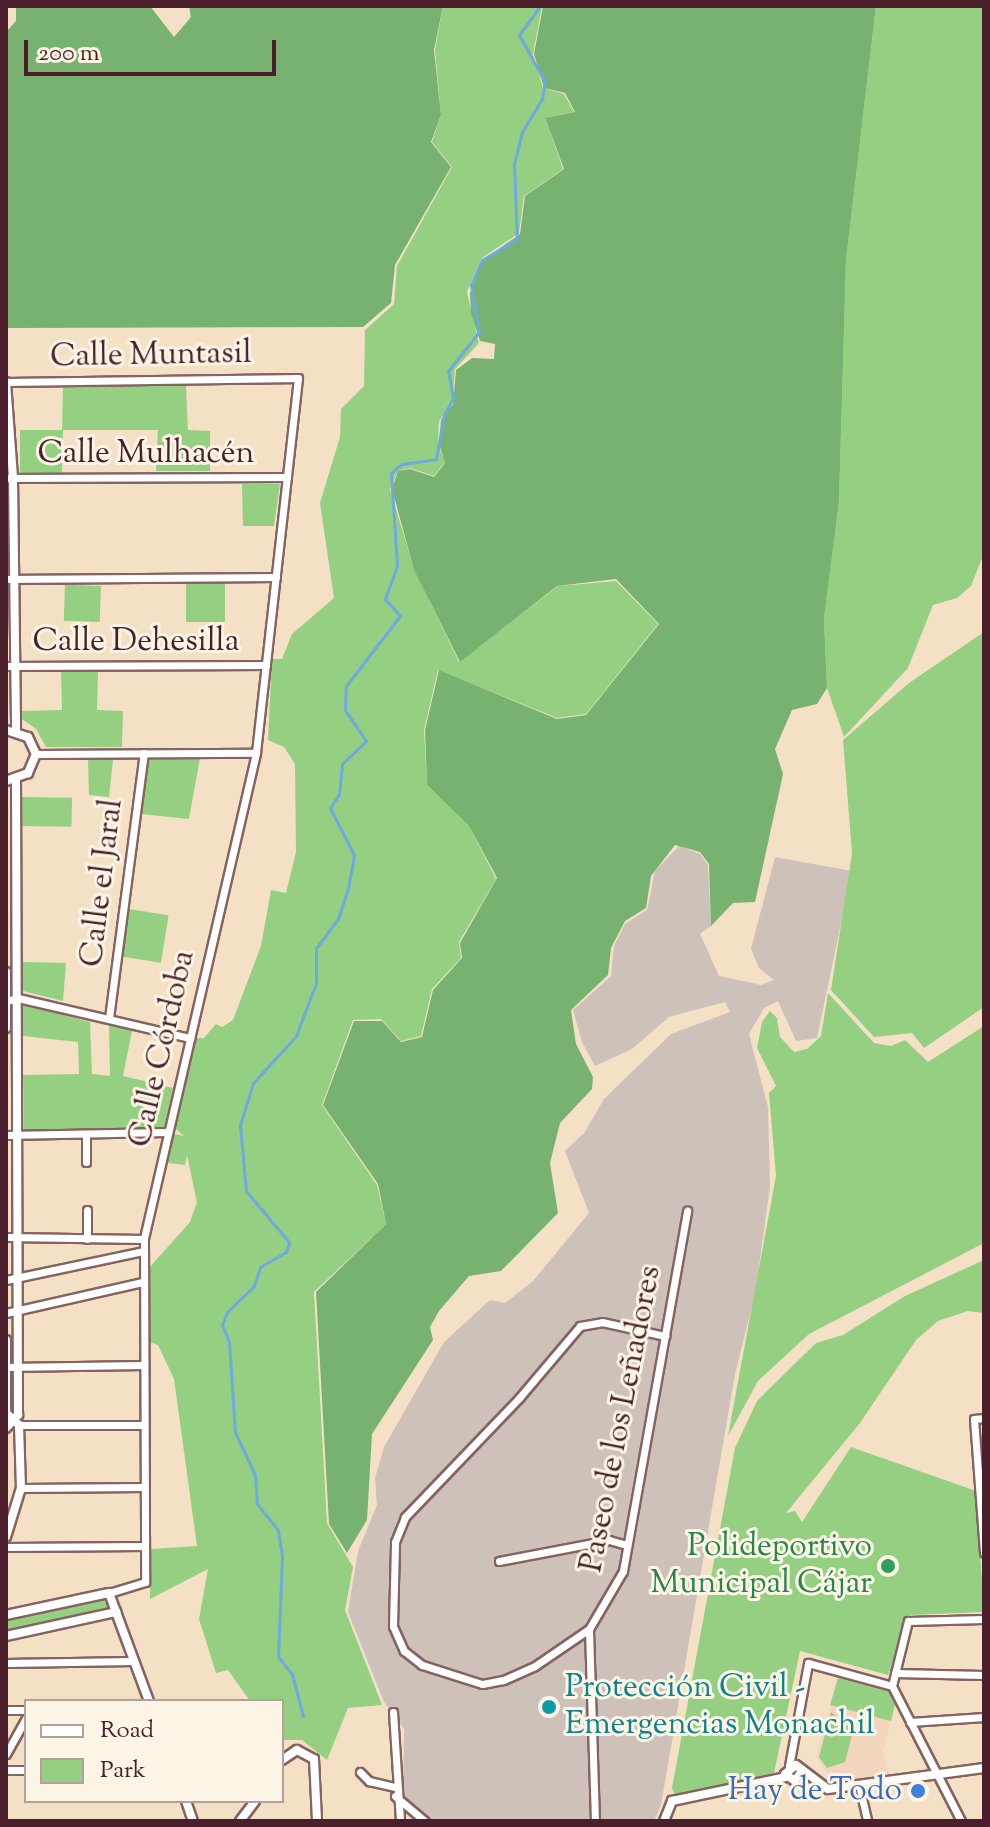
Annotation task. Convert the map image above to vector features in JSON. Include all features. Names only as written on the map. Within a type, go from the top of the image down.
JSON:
[{"type":"street","name":"Calle Muntasil","points":[[8,382],[298,378]]},
{"type":"street","name":"Calle Córdoba","points":[[109,1593],[145,1582],[144,1239],[256,753],[298,378]]},
{"type":"street","points":[[6,1537],[21,1488],[16,1423],[17,880],[11,781],[28,773],[36,754],[28,737],[11,730],[15,679],[10,666],[8,382]]},
{"type":"street","name":"Calle Mulhacén","points":[[10,478],[287,477]]},
{"type":"street","points":[[10,579],[276,577]]},
{"type":"street","name":"Calle Dehesilla","points":[[10,666],[266,665]]},
{"type":"street","points":[[6,688],[15,679]]},
{"type":"street","name":"Calle el Jaral","points":[[109,1018],[144,753]]},
{"type":"street","points":[[36,754],[256,753]]},
{"type":"street","points":[[6,879],[17,880]]},
{"type":"street","points":[[6,972],[6,1028]]},
{"type":"street","points":[[6,1001],[18,998],[190,1038]]},
{"type":"street","points":[[6,1104],[18,1104]]},
{"type":"street","points":[[6,1135],[168,1132]]},
{"type":"street","points":[[86,1134],[86,1162]]},
{"type":"street","points":[[87,1210],[87,1239]]},
{"type":"street","name":"Paseo de los Leñadores","points":[[589,1629],[623,1571],[687,1211]]},
{"type":"street","points":[[6,1237],[144,1239]]},
{"type":"street","points":[[6,1280],[144,1251]]},
{"type":"street","points":[[6,1313],[143,1282]]},
{"type":"street","points":[[589,1629],[535,1666],[503,1680],[482,1684],[422,1665],[404,1651],[393,1626],[395,1542],[405,1517],[519,1398],[580,1326],[602,1322],[665,1336]]},
{"type":"street","points":[[6,1340],[6,1413],[16,1423]]},
{"type":"street","points":[[6,1367],[144,1365]]},
{"type":"street","points":[[984,1418],[974,1419],[984,1553]]},
{"type":"street","points":[[6,1428],[16,1423],[144,1425]]},
{"type":"street","points":[[21,1488],[144,1487]]},
{"type":"street","points":[[499,1561],[609,1540],[627,1545]]},
{"type":"street","points":[[6,1547],[145,1546]]},
{"type":"street","points":[[6,1615],[109,1593],[148,1699]]},
{"type":"street","points":[[6,1636],[116,1612]]},
{"type":"street","points":[[961,1821],[892,1686],[908,1621],[984,1619]]},
{"type":"street","points":[[589,1629],[595,1821]]},
{"type":"street","points":[[6,1663],[134,1661]]},
{"type":"street","points":[[786,1777],[808,1663],[892,1686]]},
{"type":"street","points":[[895,1673],[984,1675]]},
{"type":"street","points":[[393,1712],[400,1821]]},
{"type":"street","points":[[910,1722],[984,1717]]},
{"type":"street","points":[[6,1754],[24,1722]]},
{"type":"street","points":[[284,1759],[297,1750],[314,1759],[317,1821]]},
{"type":"street","points":[[789,1766],[828,1789],[984,1768]]},
{"type":"street","points":[[664,1821],[672,1801],[786,1777],[798,1780],[802,1771]]},
{"type":"street","points":[[360,1772],[369,1781],[396,1792],[425,1821]]},
{"type":"street","points":[[859,1785],[867,1821]]},
{"type":"street","points":[[240,1821],[254,1803]]},
{"type":"shaded area","points":[[679,846],[700,854],[708,865],[711,926],[700,934],[719,976],[761,985],[774,980],[759,968],[751,949],[775,857],[852,871],[817,1038],[796,1041],[778,1001],[764,1008],[749,1034],[768,1107],[770,1187],[755,1295],[735,1374],[661,1805],[654,1821],[431,1821],[403,1797],[404,1729],[384,1702],[348,1612],[358,1551],[377,1505],[375,1478],[384,1447],[444,1342],[490,1300],[505,1303],[533,1281],[589,1213],[565,1151],[585,1132],[604,1099],[671,1034],[730,1012],[725,1002],[669,1017],[632,1049],[595,1066],[582,1042],[573,1010],[611,976],[614,946],[625,924],[647,910],[655,871]]},
{"type":"shaded area","points":[[838,1678],[891,1692],[896,1701],[883,1752],[890,1777],[834,1784],[816,1757]]},
{"type":"green space","points":[[16,6],[150,6],[174,37],[191,17],[189,6],[443,6],[434,50],[441,115],[431,142],[451,167],[395,265],[391,303],[363,327],[6,328],[6,32],[16,21]]},
{"type":"green space","points":[[443,6],[542,6],[533,54],[543,88],[564,94],[574,112],[545,118],[563,169],[524,196],[519,233],[482,258],[467,292],[479,343],[455,369],[452,404],[439,421],[438,445],[445,462],[434,476],[410,468],[398,471],[390,489],[414,569],[459,662],[558,586],[616,581],[658,624],[586,714],[557,718],[438,670],[424,730],[427,785],[469,826],[496,879],[459,942],[461,958],[432,989],[421,1036],[401,1041],[381,1019],[353,1020],[322,1105],[377,1185],[386,1224],[314,1292],[327,1523],[353,1567],[345,1610],[382,1705],[348,1708],[327,1760],[302,1740],[284,1740],[284,1699],[249,1699],[228,1670],[216,1673],[199,1619],[208,1569],[150,1599],[151,1549],[197,1546],[174,1379],[158,1345],[149,1342],[149,1268],[190,1222],[197,1202],[187,1155],[185,1165],[168,1163],[174,1134],[184,1136],[175,1128],[196,1038],[204,1038],[216,1024],[222,1027],[233,1020],[261,946],[271,890],[286,893],[296,852],[295,764],[284,747],[268,740],[272,659],[282,659],[292,634],[334,598],[320,503],[340,437],[341,409],[364,386],[365,330],[394,304],[397,266],[452,167],[432,142],[441,115],[435,50]]},
{"type":"green space","points":[[543,6],[876,6],[846,261],[839,502],[824,619],[827,688],[817,704],[792,710],[775,749],[783,774],[755,902],[733,903],[711,926],[709,864],[700,852],[675,845],[651,876],[646,908],[625,921],[611,948],[608,975],[571,1010],[576,1044],[593,1077],[592,1089],[560,1123],[550,1163],[558,1213],[501,1271],[469,1276],[439,1311],[430,1327],[433,1340],[372,1434],[367,1520],[347,1553],[329,1524],[316,1292],[386,1224],[378,1184],[323,1105],[354,1021],[382,1021],[401,1042],[422,1037],[433,990],[462,958],[460,943],[497,878],[469,826],[427,785],[425,730],[439,670],[557,719],[586,715],[659,624],[616,579],[557,586],[460,662],[414,570],[392,489],[398,471],[410,469],[434,477],[445,463],[439,444],[441,420],[453,404],[456,370],[472,358],[494,359],[495,344],[480,341],[471,313],[470,293],[483,260],[520,234],[525,196],[564,169],[545,118],[575,112],[565,93],[544,88],[534,54]]},
{"type":"green space","points":[[876,6],[984,6],[984,553],[971,586],[957,598],[933,605],[908,668],[844,737],[827,688],[824,619],[839,502],[846,261]]},
{"type":"green space","points":[[63,386],[186,386],[188,430],[210,431],[210,471],[156,471],[158,430],[63,430],[62,475],[20,475],[20,430],[62,430]]},
{"type":"green space","points":[[242,484],[280,484],[274,526],[243,526]]},
{"type":"green space","points":[[186,583],[225,583],[225,622],[186,622]]},
{"type":"green space","points":[[65,585],[101,586],[100,622],[64,621]]},
{"type":"green space","points":[[984,632],[984,1007],[924,1048],[912,1033],[874,1037],[831,990],[852,853],[843,740],[909,683]]},
{"type":"green space","points":[[61,672],[98,672],[97,710],[123,711],[122,747],[46,747],[36,729],[22,719],[22,711],[62,710]]},
{"type":"green space","points":[[200,758],[189,819],[141,814],[147,760]]},
{"type":"green space","points":[[88,759],[113,760],[109,797],[89,795]]},
{"type":"green space","points":[[22,797],[72,798],[71,827],[21,826]]},
{"type":"green space","points":[[129,909],[169,915],[161,963],[121,956]]},
{"type":"green space","points":[[23,962],[66,963],[63,1001],[23,991]]},
{"type":"green space","points":[[828,993],[874,1043],[891,1046],[905,1040],[928,1062],[984,1026],[984,1243],[809,1334],[758,1381],[728,1436],[776,1176],[769,1093],[776,1086],[757,1048],[762,1022],[770,1011],[777,1018],[780,1037],[794,1052],[807,1049],[821,1036]]},
{"type":"green space","points":[[23,1004],[90,1022],[92,1074],[110,1076],[109,1025],[132,1031],[123,1076],[173,1088],[164,1128],[24,1130],[23,1075],[79,1074],[78,1042],[23,1036]]},
{"type":"green space","points":[[984,1260],[984,1313],[968,1311],[938,1321],[916,1340],[860,1423],[786,1513],[795,1511],[802,1522],[851,1447],[976,1491],[984,1612],[909,1615],[888,1675],[800,1651],[774,1773],[675,1795],[672,1788],[735,1448],[757,1401],[816,1343],[843,1335],[905,1296]]},
{"type":"green space","points":[[104,1600],[108,1608],[6,1631],[6,1620]]},
{"type":"green space","points":[[838,1678],[891,1692],[896,1701],[891,1721],[830,1705]]},
{"type":"green space","points":[[831,1712],[853,1731],[845,1762],[827,1768],[819,1757]]},
{"type":"waterway","points":[[303,1716],[292,1674],[278,1657],[282,1556],[278,1530],[257,1504],[255,1475],[235,1432],[229,1342],[222,1325],[227,1312],[254,1286],[260,1267],[286,1252],[289,1242],[246,1191],[240,1125],[253,1083],[296,1036],[316,983],[316,948],[338,919],[348,889],[354,855],[330,808],[339,794],[342,764],[366,741],[345,710],[346,686],[400,616],[385,599],[397,566],[391,473],[402,464],[436,459],[444,415],[453,398],[448,371],[479,332],[471,285],[482,260],[517,239],[514,164],[522,132],[542,99],[545,82],[519,35],[540,6]]},
{"type":"place","name":"Polideportivo Municipal Cájar","points":[[888,1566]]},
{"type":"place","name":"Protección Civil - Emergencias Monachil","points":[[549,1707]]},
{"type":"place","name":"Hay de Todo","points":[[918,1791]]}]
